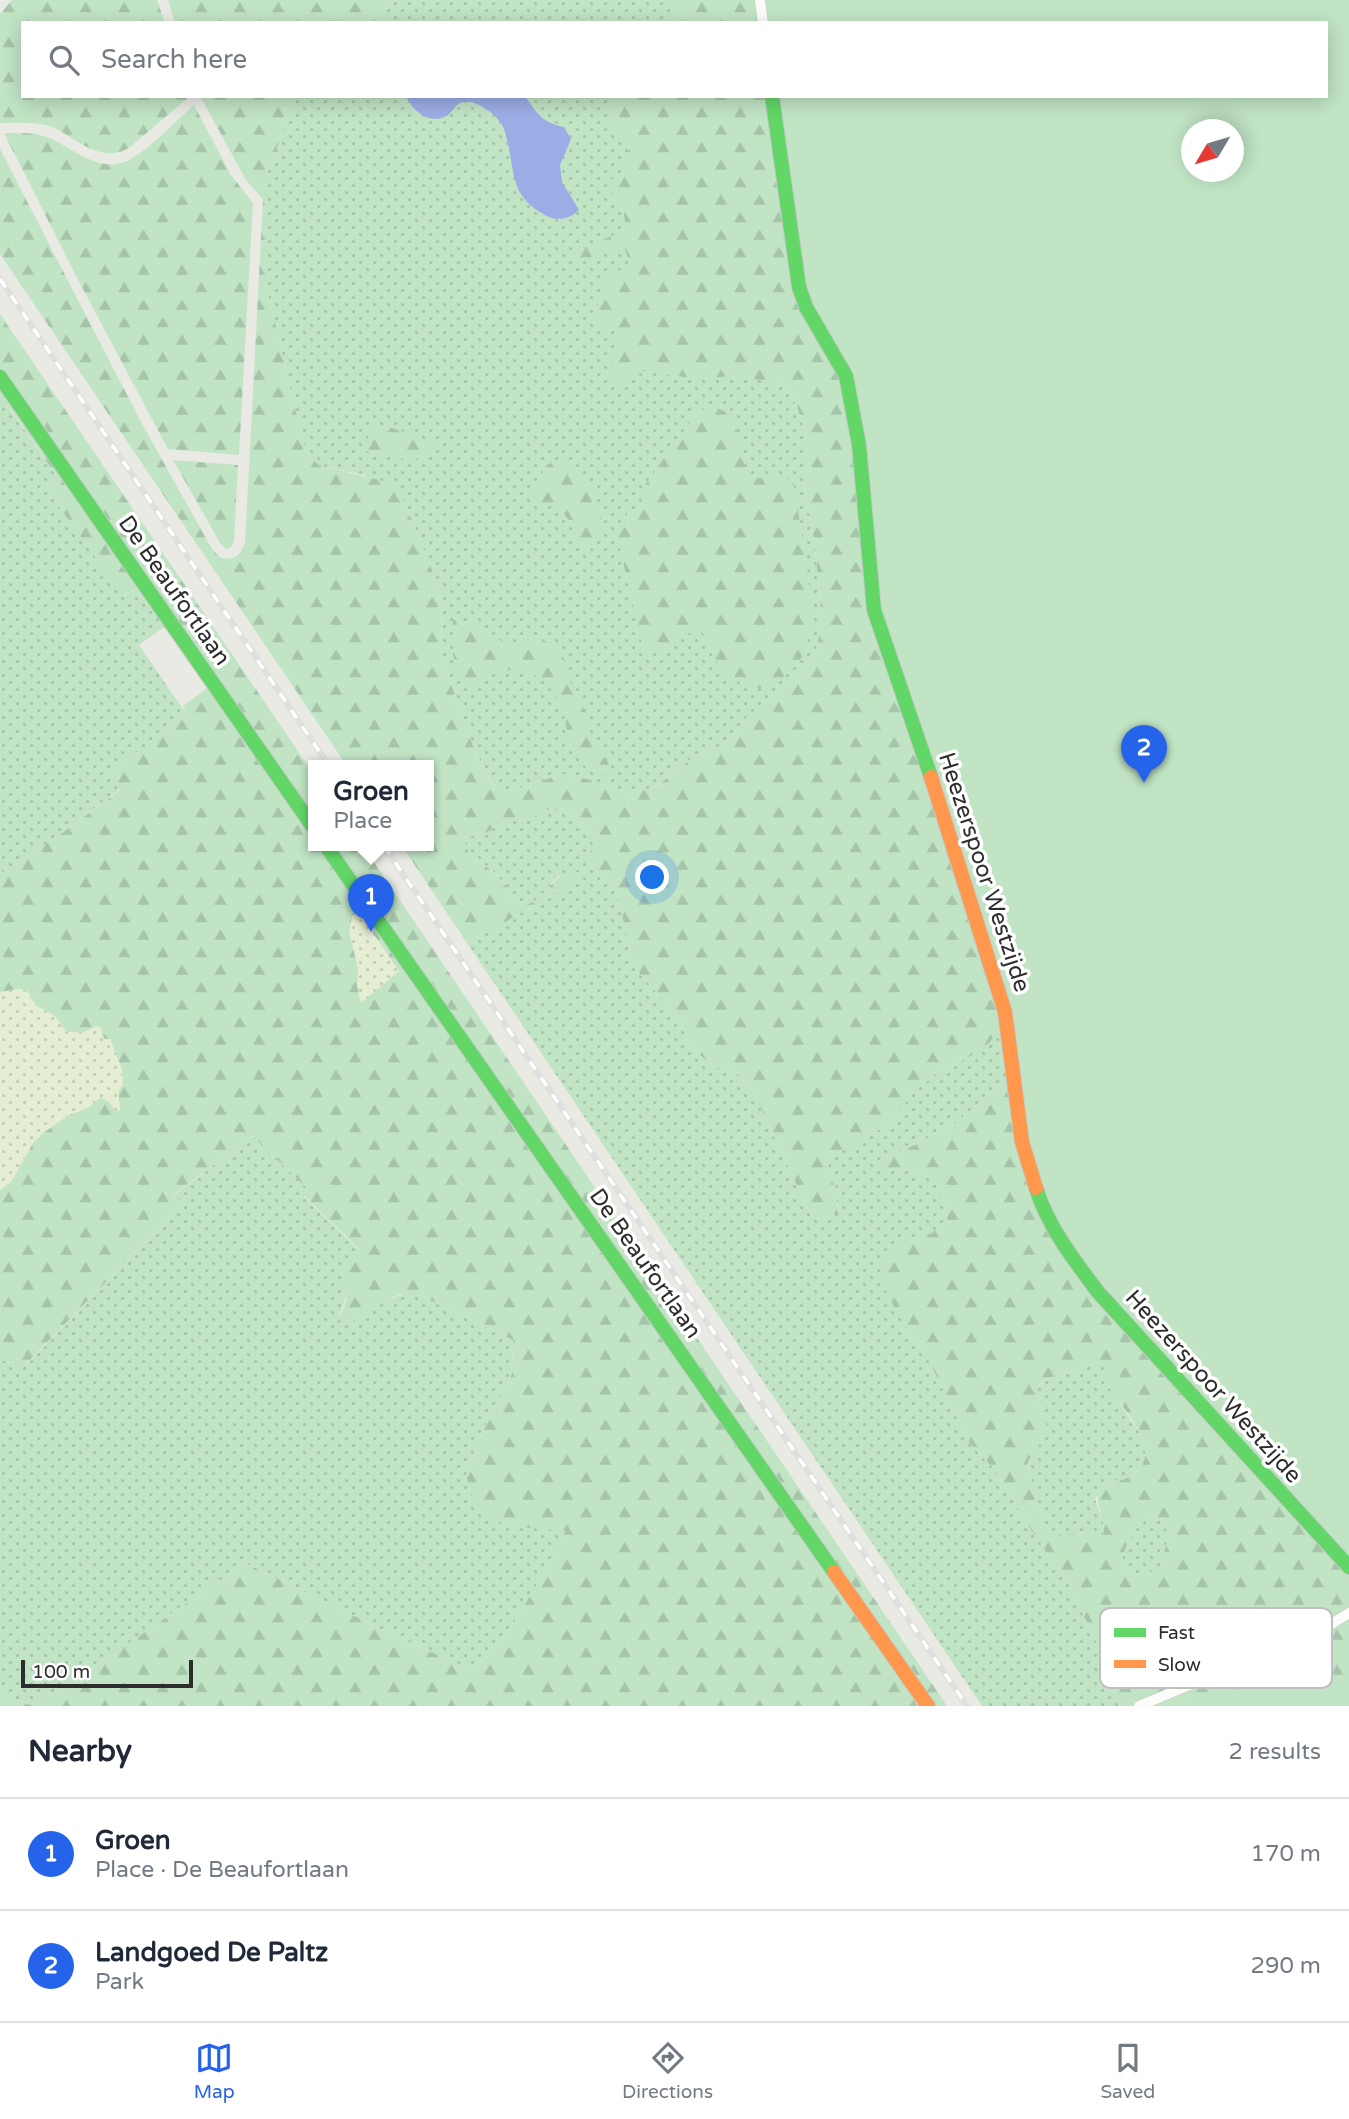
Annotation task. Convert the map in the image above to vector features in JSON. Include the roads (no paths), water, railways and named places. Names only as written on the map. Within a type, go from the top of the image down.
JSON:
[{"type":"street","points":[[760,0],[763,21]]},
{"type":"street","name":"Heezerspoor Westzijde","points":[[772,98],[799,287],[806,307],[846,376],[850,392],[859,445],[874,610],[932,781],[1005,1012],[1022,1142],[1040,1201],[1068,1253],[1098,1292],[1349,1567]]},
{"type":"street","name":"De Beaufortlaan","points":[[0,377],[308,820]]},
{"type":"street","name":"De Beaufortlaan","points":[[330,851],[928,1706]]},
{"type":"street","points":[[1332,1624],[1349,1613]]},
{"type":"street","points":[[1139,1706],[1182,1688]]},
{"type":"water","points":[[407,98],[526,98],[550,123],[564,127],[571,139],[560,165],[562,182],[579,210],[572,216],[559,219],[545,215],[526,201],[514,176],[504,128],[498,119],[483,107],[471,102],[460,103],[446,116],[432,119],[412,106]]},
{"type":"railway","points":[[0,279],[325,760]]},
{"type":"railway","points":[[387,851],[967,1706]]},
{"type":"place","name":"Landgoed De Paltz","points":[[1144,783]]},
{"type":"place","name":"Groen","points":[[371,932]]}]
